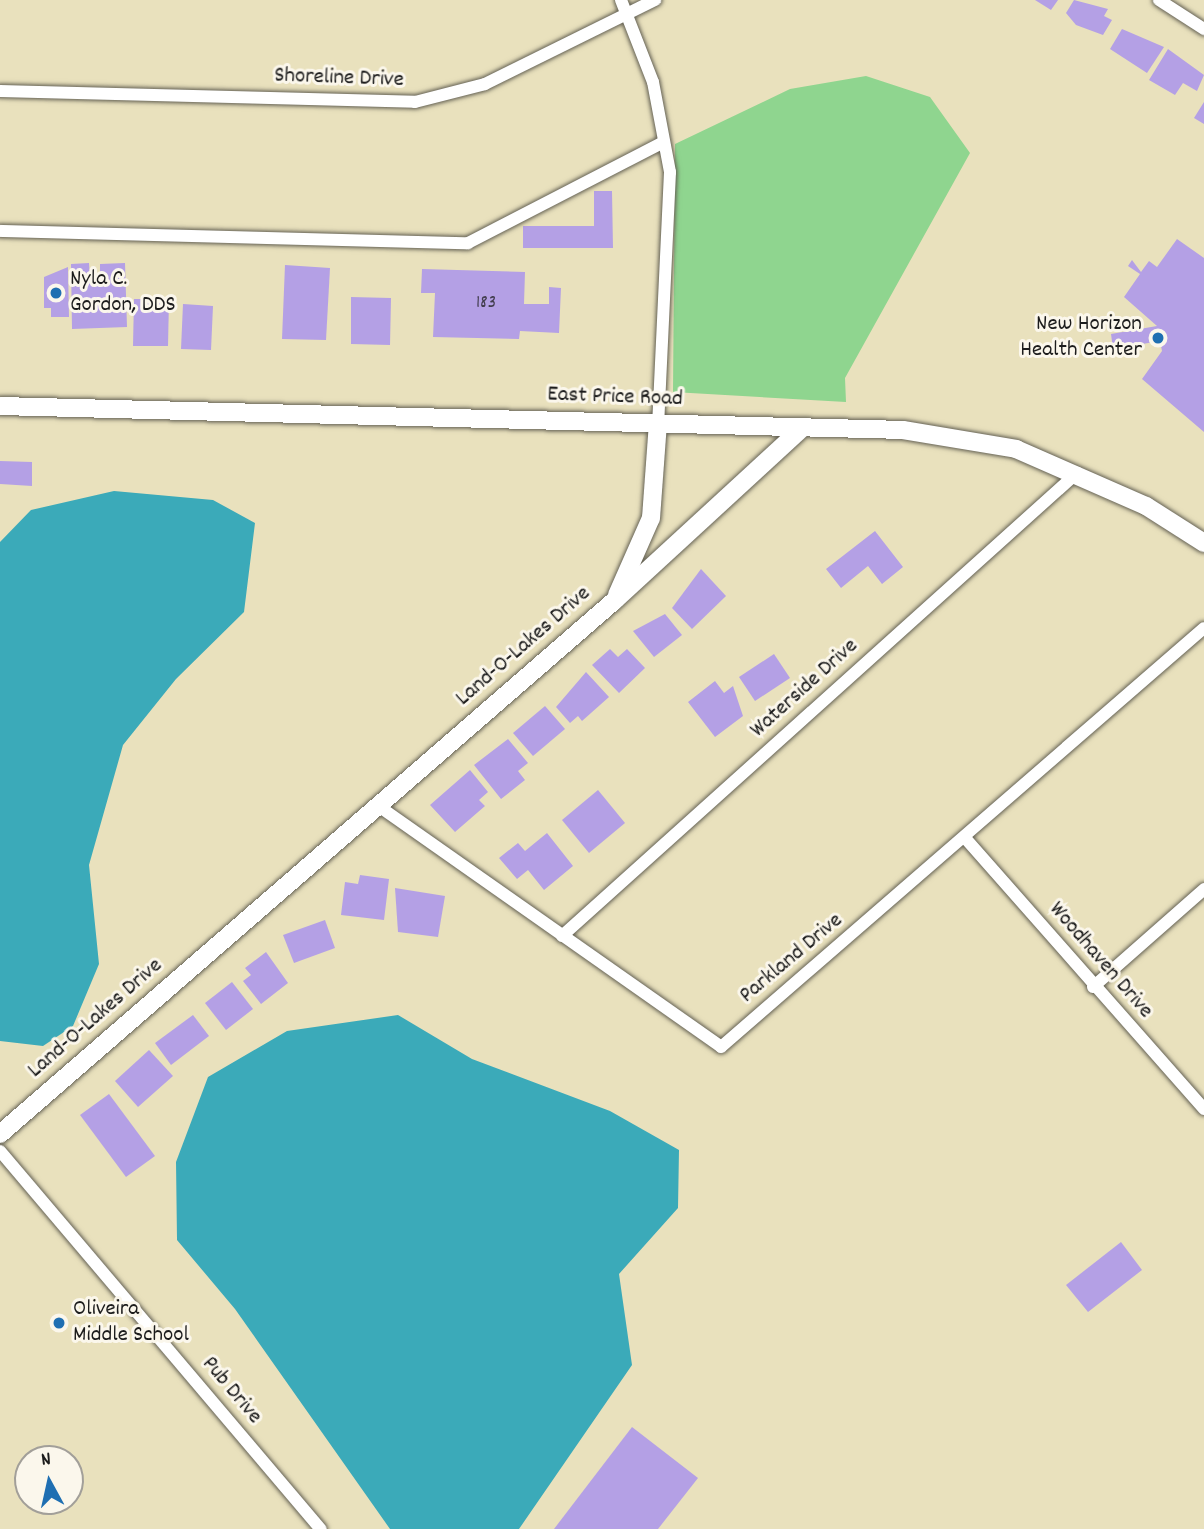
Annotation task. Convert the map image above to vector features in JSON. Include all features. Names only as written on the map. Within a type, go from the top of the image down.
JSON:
[{"type":"street","name":"Land-O-Lakes Drive","points":[[0,1134],[380,807],[614,601],[651,518],[670,172],[653,82],[621,0]]},
{"type":"street","name":"Shoreline Drive","points":[[0,91],[415,102],[485,84],[655,0]]},
{"type":"street","points":[[1159,0],[1204,29]]},
{"type":"street","points":[[0,231],[468,243],[664,142]]},
{"type":"street","name":"East Price Road","points":[[0,406],[658,423],[968,437],[1077,473],[1204,543]]},
{"type":"street","points":[[614,601],[802,428]]},
{"type":"street","name":"Waterside Drive","points":[[562,936],[1077,473]]},
{"type":"street","name":"Parkland Drive","points":[[380,807],[721,1047],[966,839],[1204,628]]},
{"type":"street","name":"Woodhaven Drive","points":[[966,839],[1093,987],[1204,1109]]},
{"type":"street","points":[[1093,987],[1204,889]]},
{"type":"street","name":"Pub Drive","points":[[0,1152],[321,1529]]},
{"type":"green space","points":[[866,76],[930,97],[970,153],[845,378],[846,402],[673,392],[675,144],[790,89]]},
{"type":"water","points":[[114,491],[213,500],[255,523],[244,612],[176,679],[123,745],[89,865],[99,964],[73,1026],[43,1046],[0,1041],[0,542],[31,510]]},
{"type":"water","points":[[398,1015],[472,1059],[610,1111],[679,1150],[678,1208],[619,1274],[632,1365],[519,1529],[390,1529],[235,1309],[177,1240],[176,1162],[208,1077],[287,1031]]},
{"type":"building","points":[[1035,0],[1058,0],[1051,10]]},
{"type":"building","points":[[1074,0],[1108,9],[1104,16],[1112,20],[1103,35],[1076,25],[1066,13]]},
{"type":"building","points":[[1122,29],[1164,47],[1147,73],[1110,49]]},
{"type":"building","points":[[1168,49],[1204,75],[1197,91],[1183,83],[1175,95],[1149,80]]},
{"type":"building","points":[[1204,102],[1204,124],[1194,118]]},
{"type":"building","points":[[594,191],[612,191],[613,248],[523,248],[523,226],[594,226]]},
{"type":"building","name":"New Horizon Health Center","points":[[1177,239],[1204,258],[1204,432],[1142,379],[1162,351],[1160,341],[1113,349],[1111,334],[1157,326],[1124,297],[1140,274],[1128,266],[1132,260],[1141,272],[1149,261],[1157,267]]},
{"type":"building","points":[[89,263],[90,279],[100,279],[100,264],[125,263],[127,327],[72,329],[71,264]]},
{"type":"building","points":[[285,265],[330,268],[326,340],[282,339]]},
{"type":"building","name":"Nyla C. Gordon, DDS","points":[[68,267],[69,317],[51,317],[51,308],[44,308],[44,277]]},
{"type":"building","points":[[422,269],[525,272],[524,304],[549,304],[549,287],[561,288],[559,333],[520,331],[519,339],[433,337],[435,293],[421,293]]},
{"type":"building","points":[[351,297],[391,298],[390,345],[351,344]]},
{"type":"building","points":[[134,299],[169,299],[168,346],[133,346]]},
{"type":"building","points":[[183,304],[213,306],[211,350],[181,349]]},
{"type":"building","points":[[0,461],[32,462],[32,486],[0,484]]},
{"type":"building","points":[[875,531],[903,567],[882,584],[868,566],[841,588],[826,569]]},
{"type":"building","points":[[701,569],[726,596],[692,629],[672,608]]},
{"type":"building","points":[[665,614],[682,635],[654,657],[633,631]]},
{"type":"building","points":[[610,649],[618,657],[627,649],[645,668],[619,693],[592,665]]},
{"type":"building","points":[[774,654],[790,678],[755,701],[739,677]]},
{"type":"building","points":[[586,672],[609,697],[582,721],[578,716],[570,723],[556,707]]},
{"type":"building","points":[[715,681],[724,693],[733,686],[743,716],[715,737],[688,702]]},
{"type":"building","points":[[545,706],[565,729],[533,756],[513,733]]},
{"type":"building","points":[[508,739],[528,763],[518,771],[525,780],[501,799],[474,765]]},
{"type":"building","points":[[470,770],[488,792],[479,800],[485,806],[455,832],[430,805]]},
{"type":"building","points":[[598,790],[625,823],[589,853],[562,820]]},
{"type":"building","points":[[547,833],[573,866],[544,890],[528,870],[517,879],[499,858],[518,843],[525,851]]},
{"type":"building","points":[[360,875],[389,879],[384,920],[341,915],[345,882],[358,884]]},
{"type":"building","points":[[395,888],[445,896],[438,937],[398,932]]},
{"type":"building","points":[[325,920],[335,948],[294,963],[283,935]]},
{"type":"building","points":[[266,952],[288,983],[261,1004],[243,981],[251,975],[245,968]]},
{"type":"building","points":[[232,982],[253,1009],[226,1030],[205,1003]]},
{"type":"building","points":[[193,1015],[209,1036],[171,1065],[155,1043]]},
{"type":"building","points":[[149,1050],[173,1076],[138,1107],[115,1081]]},
{"type":"building","points":[[109,1094],[155,1156],[126,1177],[80,1115]]},
{"type":"building","points":[[1121,1242],[1142,1270],[1088,1312],[1066,1285]]},
{"type":"building","points":[[632,1427],[698,1478],[658,1529],[554,1529]]},
{"type":"place","name":"Nyla C. Gordon, DDS","points":[[56,293]]},
{"type":"place","name":"New Horizon Health Center","points":[[1158,338]]},
{"type":"place","name":"Oliveira Middle School","points":[[59,1323]]}]
